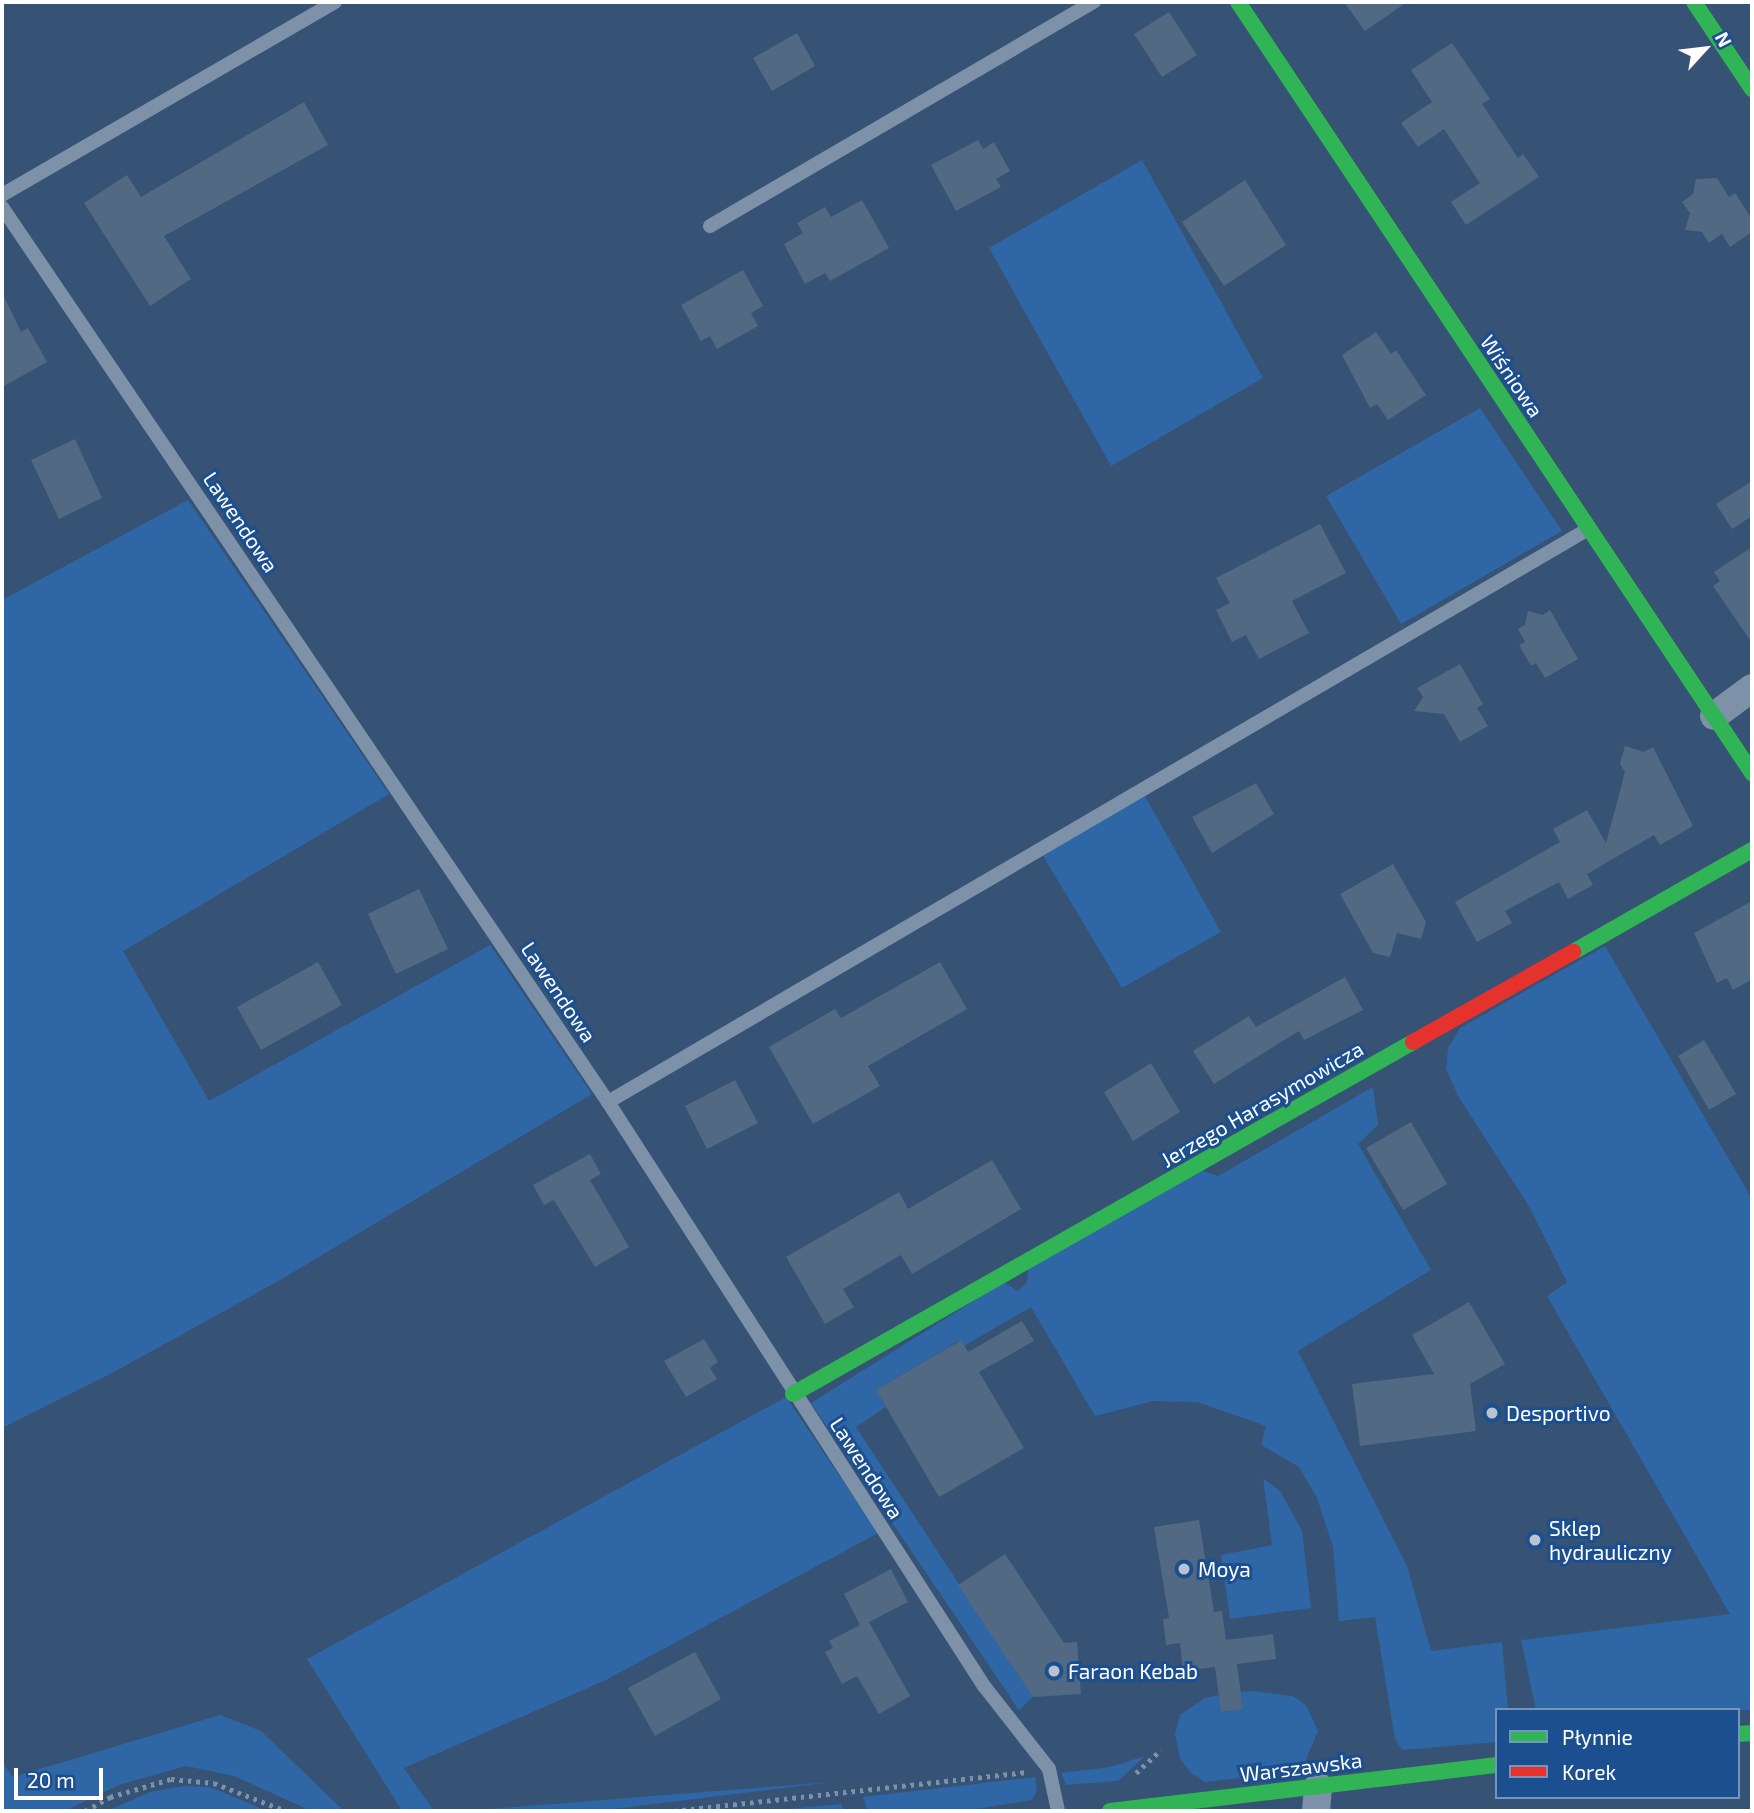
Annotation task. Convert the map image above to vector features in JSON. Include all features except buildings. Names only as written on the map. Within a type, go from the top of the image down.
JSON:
[{"type":"street","name":"Wiśniowa","points":[[1238,2],[1752,774]]},
{"type":"street","points":[[1694,2],[1752,89]]},
{"type":"street","points":[[1714,716],[1752,688]]},
{"type":"street","name":"Jerzego Harasymowicza","points":[[793,1394],[1752,850]]},
{"type":"street","name":"Warszawska","points":[[1110,1811],[1317,1798],[1495,1765]]},
{"type":"lane","points":[[2,195],[335,2]]},
{"type":"lane","points":[[710,226],[1094,2]]},
{"type":"lane","name":"Lawendowa","points":[[2,207],[608,1102],[793,1394],[984,1686],[1049,1769],[1058,1811]]},
{"type":"lane","points":[[608,1102],[1588,529]]},
{"type":"path","points":[[674,1811],[1049,1769]]},
{"type":"path","points":[[85,1811],[110,1797],[172,1779],[214,1783],[286,1811]]},
{"type":"shaded area","points":[[1142,160],[1263,378],[1111,466],[989,248]]},
{"type":"shaded area","points":[[1480,408],[1562,531],[1401,624],[1326,496]]},
{"type":"shaded area","points":[[188,500],[389,794],[123,951],[209,1101],[490,945],[592,1094],[282,1279],[114,1372],[2,1428],[2,600]]},
{"type":"shaded area","points":[[1145,796],[1221,932],[1122,988],[1042,854]]},
{"type":"shaded area","points":[[1605,946],[1752,1199],[1752,1710],[1536,1708],[1521,1640],[1730,1614],[1547,1296],[1567,1282],[1527,1203],[1458,1096],[1446,1069],[1448,1048],[1460,1028]]},
{"type":"shaded area","points":[[1373,1087],[1378,1125],[1358,1144],[1431,1270],[1298,1351],[1407,1566],[1431,1651],[1502,1642],[1508,1708],[1495,1708],[1495,1742],[1402,1750],[1395,1739],[1375,1617],[1339,1621],[1333,1547],[1317,1498],[1299,1467],[1261,1445],[1266,1426],[1197,1402],[1153,1401],[1095,1416],[1031,1307],[964,1346],[960,1340],[876,1390],[886,1407],[856,1427],[1033,1697],[1019,1710],[811,1403],[1004,1282],[1017,1291],[1027,1283],[1028,1269],[1200,1170],[1218,1176]]},
{"type":"shaded area","points":[[786,1397],[878,1533],[606,1680],[404,1768],[434,1811],[402,1811],[307,1659]]},
{"type":"shaded area","points":[[1263,1478],[1281,1492],[1302,1531],[1311,1608],[1230,1619],[1221,1555],[1272,1545]]},
{"type":"shaded area","points":[[1241,1692],[1293,1696],[1306,1705],[1318,1731],[1305,1762],[1290,1772],[1205,1782],[1191,1773],[1180,1759],[1175,1734],[1180,1715],[1205,1698],[1219,1695],[1222,1712],[1243,1709]]},
{"type":"shaded area","points":[[220,1715],[261,1731],[342,1809],[363,1811],[311,1811],[234,1776],[186,1766],[119,1785],[65,1811],[2,1811],[2,1762],[13,1777]]},
{"type":"shaded area","points":[[1145,1756],[1118,1781],[1066,1785],[1061,1773],[1110,1767]]},
{"type":"shaded area","points":[[1035,1777],[1037,1790],[1032,1800],[964,1811],[868,1811],[863,1797]]},
{"type":"shaded area","points":[[832,1782],[598,1811],[463,1811]]},
{"type":"shaded area","points":[[183,1786],[210,1787],[267,1811],[107,1811],[150,1792]]},
{"type":"shaded area","points":[[841,1804],[844,1811],[769,1811]]},
{"type":"traffic: fast","points":[[1238,2],[1752,773]]},
{"type":"traffic: fast","points":[[1694,2],[1752,89]]},
{"type":"traffic: fast","points":[[1573,952],[1752,850]]},
{"type":"traffic: fast","points":[[793,1394],[1413,1042]]},
{"type":"traffic: fast","points":[[1740,1734],[1752,1733]]},
{"type":"traffic: fast","points":[[1110,1811],[1495,1765]]},
{"type":"traffic: jam","points":[[1413,1042],[1573,952]]},
{"type":"place","name":"Desportivo","points":[[1492,1413]]},
{"type":"place","name":"Sklep hydrauliczny","points":[[1535,1540]]},
{"type":"place","name":"Moya","points":[[1184,1569]]},
{"type":"place","name":"Faraon Kebab","points":[[1054,1671]]}]
